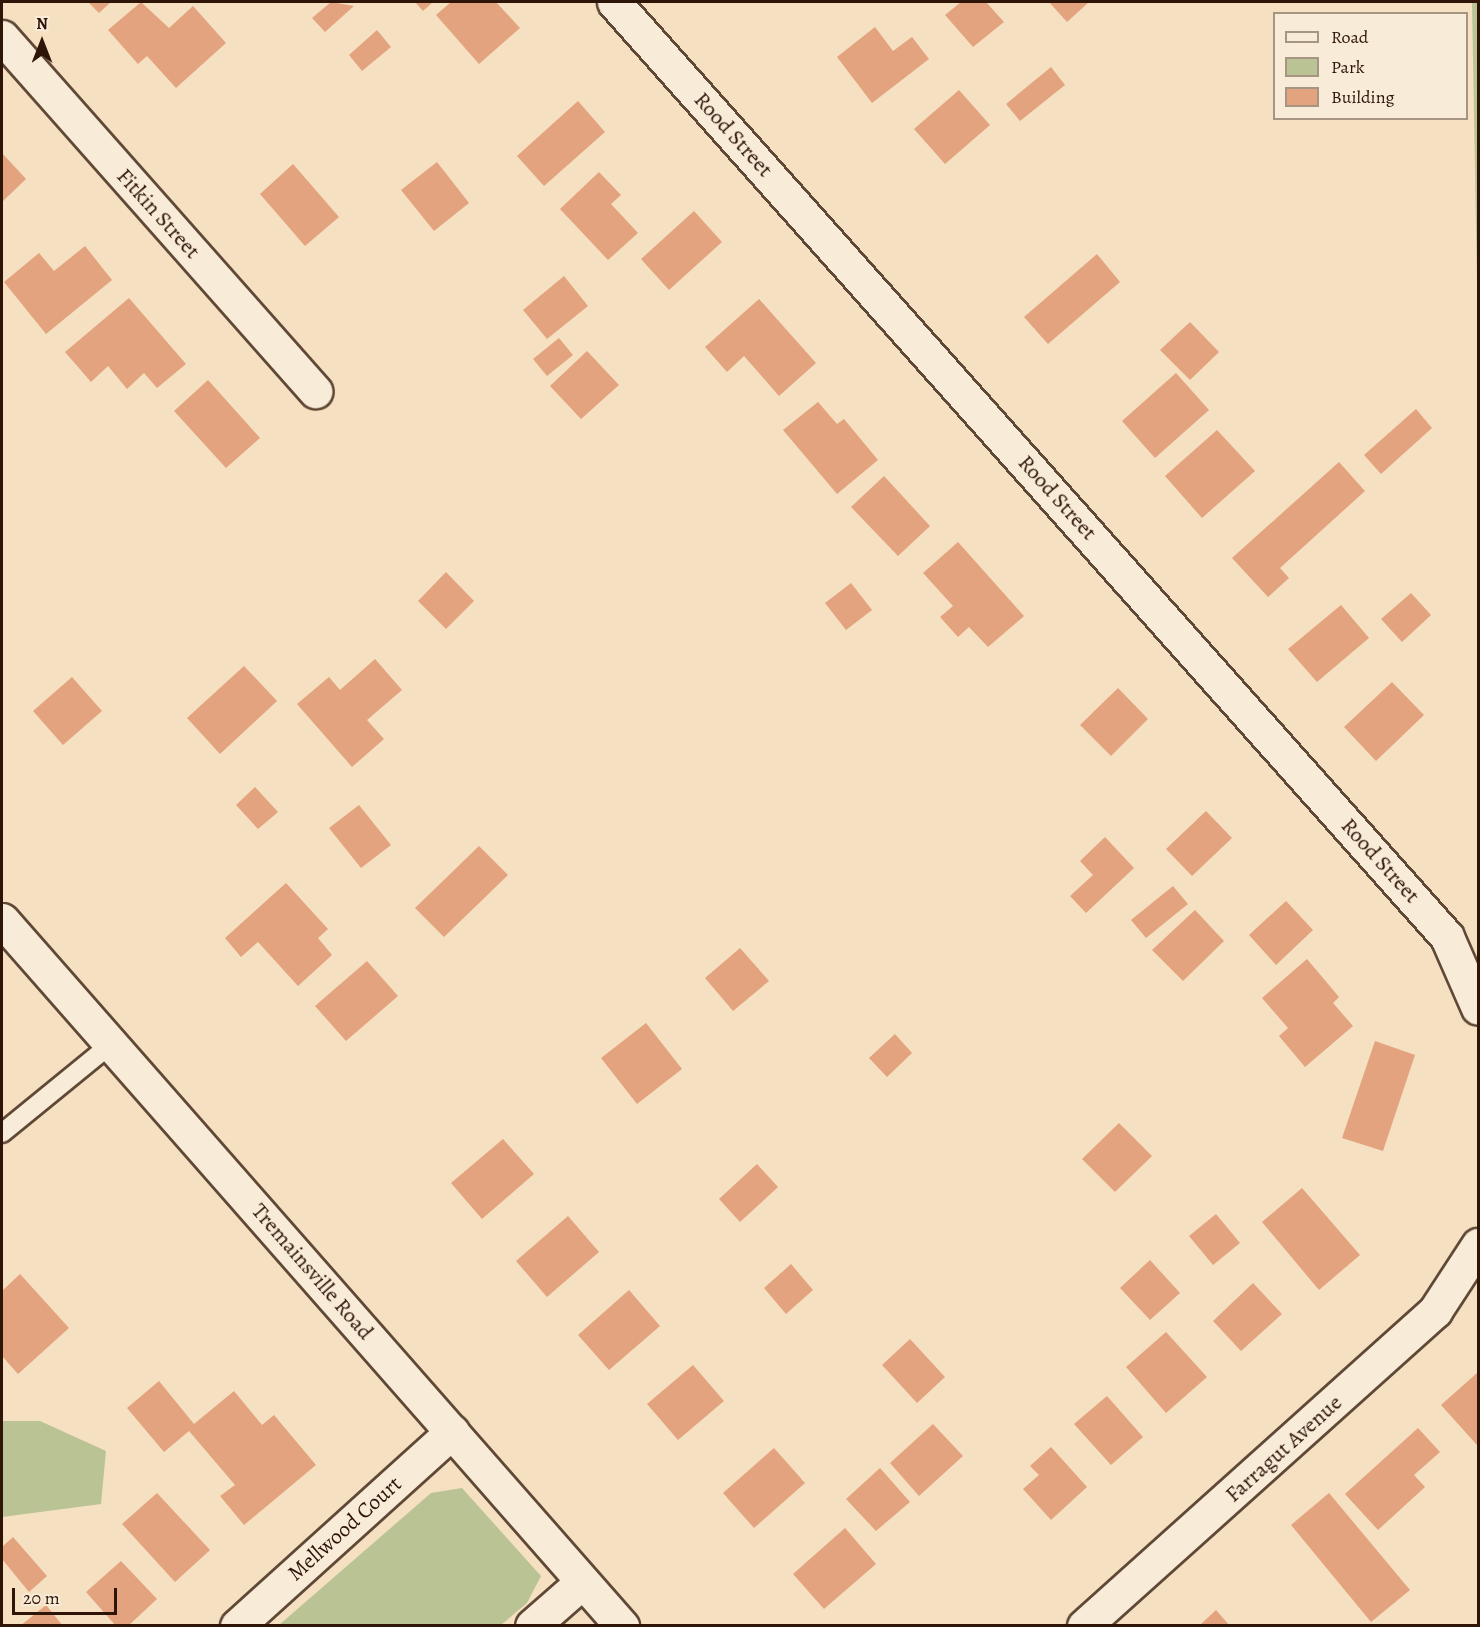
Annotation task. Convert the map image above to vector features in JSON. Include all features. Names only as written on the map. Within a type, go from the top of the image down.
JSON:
[{"type":"street","name":"Rood Street","points":[[614,2],[1447,937],[1479,1008]]},
{"type":"street","name":"Fitkin Street","points":[[2,37],[315,391]]},
{"type":"street","name":"Tremainsville Road","points":[[2,920],[622,1626]]},
{"type":"street","name":"Farragut Avenue","points":[[1084,1626],[1426,1319],[1475,1254]]},
{"type":"street","name":"Mellwood Court","points":[[237,1626],[452,1432]]},
{"type":"street","points":[[532,1626],[582,1582]]},
{"type":"lane","points":[[2,1133],[111,1044]]},
{"type":"green space","points":[[1472,2],[1478,2],[1478,340]]},
{"type":"green space","points":[[2,1421],[40,1421],[106,1451],[101,1504],[2,1517]]},
{"type":"green space","points":[[462,1488],[541,1576],[527,1603],[501,1625],[279,1625],[431,1493]]},
{"type":"building","points":[[88,2],[111,2],[99,13]]},
{"type":"building","points":[[141,2],[169,28],[193,6],[226,43],[176,88],[147,56],[138,64],[108,30]]},
{"type":"building","points":[[331,2],[354,6],[325,32],[312,18]]},
{"type":"building","points":[[415,2],[433,2],[423,11]]},
{"type":"building","points":[[451,2],[496,2],[520,28],[479,64],[436,15]]},
{"type":"building","points":[[961,2],[986,2],[1004,22],[973,47],[945,15]]},
{"type":"building","points":[[1049,2],[1089,2],[1067,22]]},
{"type":"building","points":[[875,27],[893,51],[912,37],[929,59],[872,103],[837,57]]},
{"type":"building","points":[[377,30],[391,47],[362,71],[349,55]]},
{"type":"building","points":[[1051,67],[1065,85],[1020,121],[1006,104]]},
{"type":"building","points":[[959,90],[990,125],[945,164],[914,129]]},
{"type":"building","points":[[578,101],[605,132],[544,186],[517,156]]},
{"type":"building","points":[[2,153],[26,179],[2,202]]},
{"type":"building","points":[[437,162],[469,203],[434,231],[401,190]]},
{"type":"building","points":[[293,164],[339,217],[305,246],[260,194]]},
{"type":"building","points":[[599,172],[621,195],[611,204],[638,233],[608,260],[560,209]]},
{"type":"building","points":[[694,211],[722,242],[669,290],[641,259]]},
{"type":"building","points":[[85,246],[112,280],[46,334],[4,282],[39,253],[54,271]]},
{"type":"building","points":[[1097,254],[1120,282],[1048,344],[1024,317]]},
{"type":"building","points":[[564,276],[588,306],[547,339],[523,310]]},
{"type":"building","points":[[129,298],[186,364],[157,388],[144,373],[127,389],[108,366],[91,382],[65,352]]},
{"type":"building","points":[[759,299],[816,363],[779,396],[744,356],[727,372],[705,347]]},
{"type":"building","points":[[1190,322],[1219,352],[1190,380],[1160,350]]},
{"type":"building","points":[[559,338],[573,355],[547,376],[533,359]]},
{"type":"building","points":[[587,351],[619,385],[581,419],[550,386]]},
{"type":"building","points":[[1176,373],[1209,410],[1155,458],[1122,421]]},
{"type":"building","points":[[208,380],[260,438],[226,468],[174,411]]},
{"type":"building","points":[[818,402],[837,424],[844,419],[878,460],[837,494],[783,430]]},
{"type":"building","points":[[1416,409],[1432,428],[1381,474],[1364,455]]},
{"type":"building","points":[[1217,430],[1255,471],[1202,518],[1165,476]]},
{"type":"building","points":[[1339,462],[1365,491],[1280,568],[1289,578],[1268,597],[1232,558]]},
{"type":"building","points":[[884,476],[930,526],[898,556],[851,507]]},
{"type":"building","points":[[958,542],[1024,616],[988,647],[969,627],[958,637],[940,617],[953,606],[923,573]]},
{"type":"building","points":[[446,572],[474,601],[446,629],[418,601]]},
{"type":"building","points":[[851,583],[872,610],[846,630],[825,603]]},
{"type":"building","points":[[1411,593],[1431,615],[1402,642],[1381,619]]},
{"type":"building","points":[[1341,605],[1369,638],[1317,682],[1288,649]]},
{"type":"building","points":[[375,659],[402,690],[367,720],[384,739],[352,767],[297,704],[329,677],[340,690]]},
{"type":"building","points":[[244,666],[277,701],[220,754],[187,718]]},
{"type":"building","points":[[72,677],[102,711],[63,745],[33,711]]},
{"type":"building","points":[[1392,682],[1424,715],[1376,761],[1344,727]]},
{"type":"building","points":[[1118,688],[1148,719],[1111,756],[1080,725]]},
{"type":"building","points":[[255,787],[278,812],[258,829],[236,805]]},
{"type":"building","points":[[359,805],[391,845],[361,868],[329,828]]},
{"type":"building","points":[[1206,811],[1232,838],[1192,876],[1166,849]]},
{"type":"building","points":[[1105,837],[1134,868],[1086,913],[1070,896],[1093,875],[1080,861]]},
{"type":"building","points":[[479,846],[508,875],[444,937],[415,908]]},
{"type":"building","points":[[286,883],[328,929],[318,938],[332,955],[298,986],[258,942],[241,957],[225,938]]},
{"type":"building","points":[[1173,886],[1188,904],[1146,938],[1131,920]]},
{"type":"building","points":[[1286,901],[1313,930],[1276,965],[1249,935]]},
{"type":"building","points":[[1195,910],[1224,941],[1183,981],[1152,950]]},
{"type":"building","points":[[740,948],[769,981],[733,1011],[705,978]]},
{"type":"building","points":[[1307,959],[1339,997],[1333,1003],[1353,1026],[1305,1067],[1279,1036],[1288,1028],[1262,998]]},
{"type":"building","points":[[367,961],[398,996],[346,1041],[315,1006]]},
{"type":"building","points":[[646,1023],[682,1069],[637,1104],[601,1058]]},
{"type":"building","points":[[895,1034],[912,1053],[887,1077],[869,1058]]},
{"type":"building","points":[[1375,1041],[1415,1055],[1383,1151],[1342,1138]]},
{"type":"building","points":[[1119,1123],[1152,1156],[1115,1192],[1082,1159]]},
{"type":"building","points":[[503,1139],[534,1174],[482,1219],[451,1183]]},
{"type":"building","points":[[757,1164],[778,1187],[740,1222],[719,1199]]},
{"type":"building","points":[[1302,1188],[1360,1255],[1319,1290],[1262,1222]]},
{"type":"building","points":[[1216,1214],[1240,1243],[1213,1265],[1189,1236]]},
{"type":"building","points":[[568,1216],[599,1252],[547,1297],[516,1261]]},
{"type":"building","points":[[1150,1260],[1180,1293],[1150,1320],[1120,1288]]},
{"type":"building","points":[[791,1264],[813,1290],[786,1314],[764,1288]]},
{"type":"building","points":[[20,1274],[69,1328],[18,1374],[2,1356],[2,1291]]},
{"type":"building","points":[[1253,1283],[1282,1314],[1241,1351],[1213,1321]]},
{"type":"building","points":[[629,1290],[660,1326],[609,1370],[578,1335]]},
{"type":"building","points":[[1166,1332],[1207,1377],[1166,1413],[1126,1367]]},
{"type":"building","points":[[910,1339],[945,1377],[917,1403],[882,1365]]},
{"type":"building","points":[[693,1365],[724,1401],[678,1440],[647,1404]]},
{"type":"building","points":[[1477,1373],[1478,1444],[1477,1445],[1441,1405]]},
{"type":"building","points":[[159,1381],[194,1424],[234,1391],[262,1425],[274,1415],[316,1465],[244,1525],[220,1496],[235,1485],[189,1431],[164,1452],[127,1408]]},
{"type":"building","points":[[1107,1396],[1143,1437],[1111,1465],[1074,1424]]},
{"type":"building","points":[[933,1424],[963,1456],[919,1496],[890,1463]]},
{"type":"building","points":[[1418,1428],[1440,1452],[1414,1475],[1425,1487],[1378,1530],[1345,1494]]},
{"type":"building","points":[[1051,1447],[1087,1487],[1051,1520],[1023,1489],[1039,1475],[1030,1466]]},
{"type":"building","points":[[774,1448],[805,1483],[754,1528],[723,1493]]},
{"type":"building","points":[[880,1468],[910,1502],[876,1531],[846,1499]]},
{"type":"building","points":[[157,1493],[210,1550],[175,1582],[122,1524]]},
{"type":"building","points":[[1329,1493],[1410,1590],[1371,1622],[1291,1525]]},
{"type":"building","points":[[845,1528],[876,1564],[824,1609],[793,1574]]},
{"type":"building","points":[[13,1537],[47,1576],[29,1592],[2,1559],[2,1547]]},
{"type":"building","points":[[121,1561],[157,1599],[128,1626],[116,1626],[86,1592]]},
{"type":"building","points":[[46,1605],[63,1626],[20,1626]]},
{"type":"building","points":[[1216,1610],[1230,1626],[1199,1626]]}]
